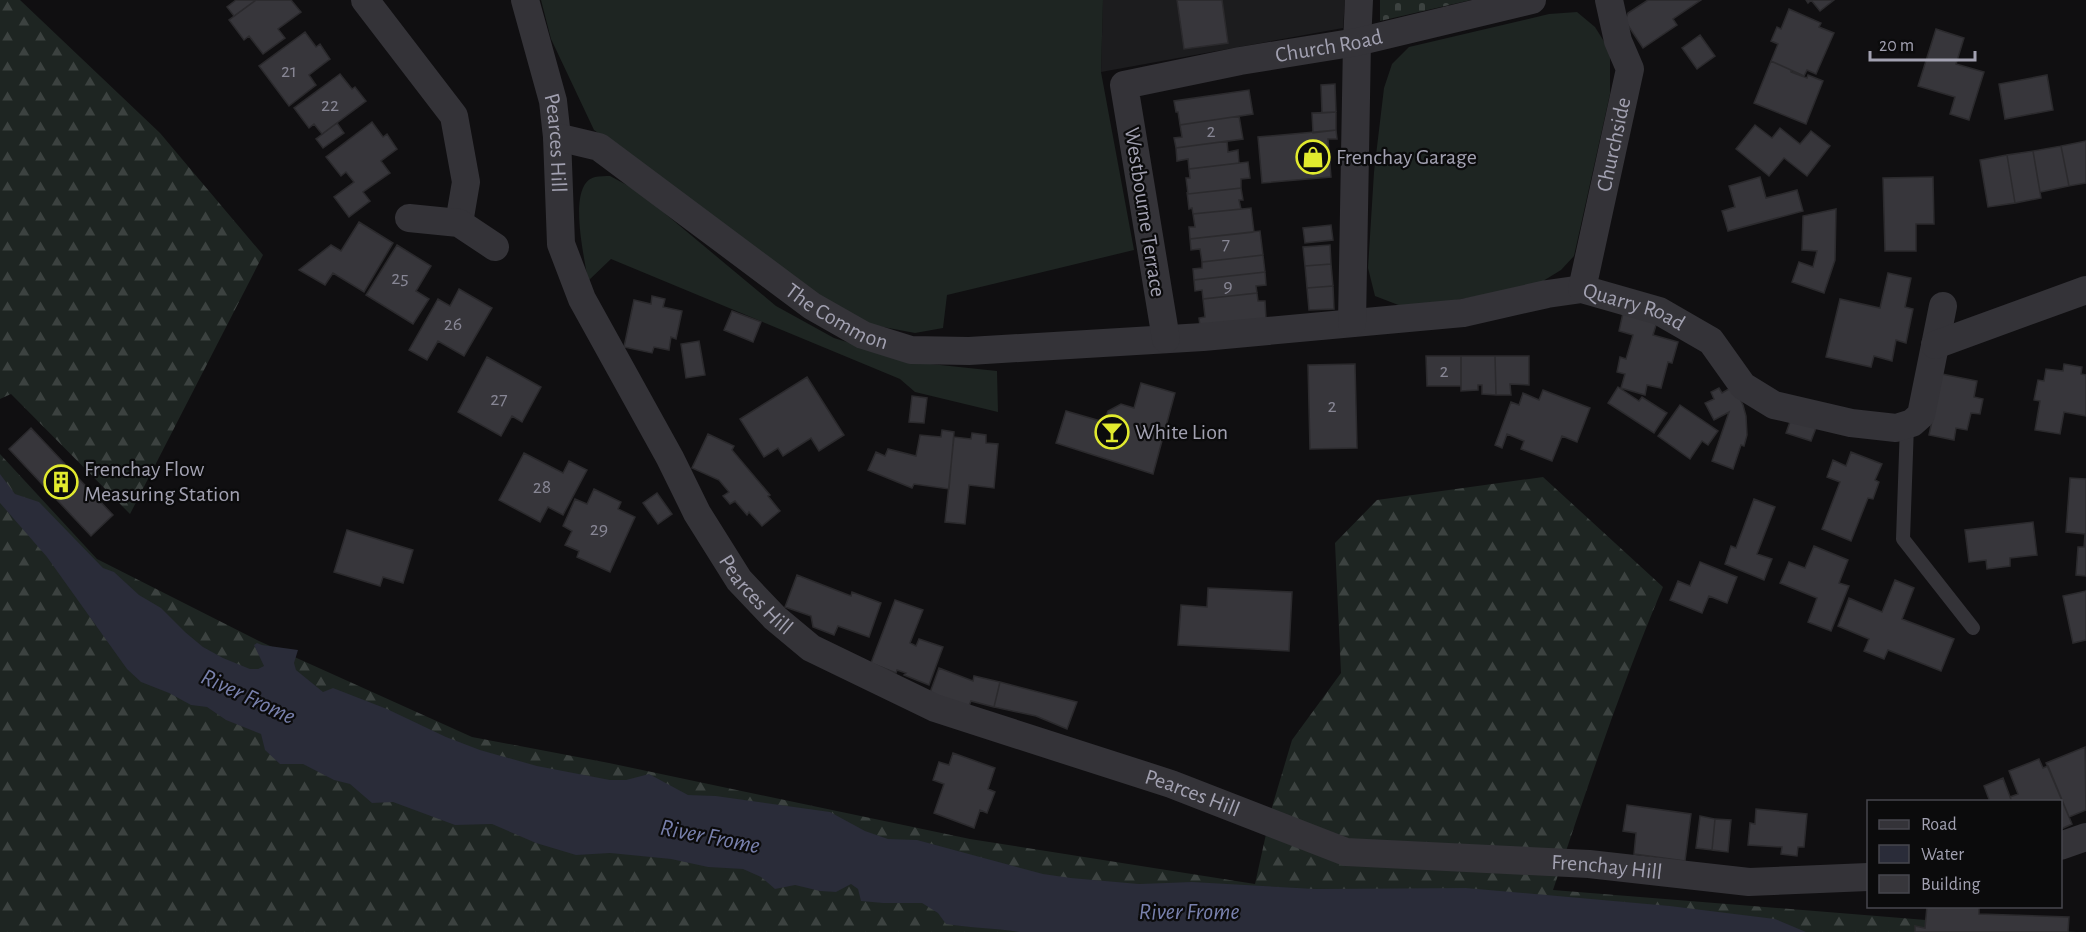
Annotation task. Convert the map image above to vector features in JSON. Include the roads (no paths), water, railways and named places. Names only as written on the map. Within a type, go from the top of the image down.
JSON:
[{"type":"street","points":[[365,0],[454,116],[466,182],[459,223]]},
{"type":"street","name":"Pearces Hill","points":[[525,0],[553,101],[557,137],[561,244],[582,299],[670,458],[697,513],[739,580],[775,618],[811,648],[935,708],[1171,784],[1346,852]]},
{"type":"street","points":[[1352,323],[1359,0]]},
{"type":"street","name":"Church Road","points":[[1124,85],[1240,61],[1357,42],[1532,0]]},
{"type":"street","name":"Churchside","points":[[1582,289],[1630,69],[1618,41],[1609,0]]},
{"type":"street","name":"Westbourne Terrace","points":[[1124,85],[1166,339]]},
{"type":"street","name":"The Common","points":[[557,137],[599,147],[812,306],[863,335],[911,350],[969,351],[1166,339]]},
{"type":"street","points":[[410,218],[459,223],[495,247]]},
{"type":"street","name":"Quarry Road","points":[[1166,339],[1463,313],[1547,294],[1582,289],[1659,310],[1711,341],[1743,386],[1774,405],[1851,423],[1896,428],[1907,425]]},
{"type":"street","points":[[1935,345],[2086,290]]},
{"type":"street","points":[[1907,425],[1921,416],[1943,306]]},
{"type":"street","points":[[2062,846],[2086,837]]},
{"type":"street","name":"Frenchay Hill","points":[[1346,852],[1588,864],[1749,882],[1867,877]]},
{"type":"lane","points":[[1907,425],[1903,539],[1973,628]]},
{"type":"water","name":"River Frome","points":[[0,474],[15,494],[39,502],[103,568],[114,572],[139,595],[161,608],[203,647],[223,658],[250,669],[258,669],[264,666],[254,645],[257,643],[298,650],[294,663],[296,670],[323,692],[333,688],[480,750],[537,766],[610,780],[626,780],[649,774],[688,795],[716,796],[830,812],[865,831],[888,839],[917,840],[1043,874],[1071,878],[1139,884],[1192,882],[1315,889],[1466,888],[1670,906],[1775,919],[1806,932],[1019,932],[946,924],[938,913],[922,903],[861,901],[858,889],[851,884],[836,892],[795,885],[775,889],[761,877],[743,869],[708,867],[671,859],[610,853],[576,855],[536,843],[492,824],[455,825],[393,802],[372,803],[350,784],[334,780],[303,764],[280,764],[265,750],[261,734],[226,720],[207,707],[191,705],[141,682],[127,669],[47,557],[0,503]]},
{"type":"place","name":"Frenchay Garage","points":[[1313,157]]},
{"type":"place","name":"White Lion","points":[[1112,432]]},
{"type":"place","name":"Frenchay Flow Measuring Station","points":[[61,482]]}]
